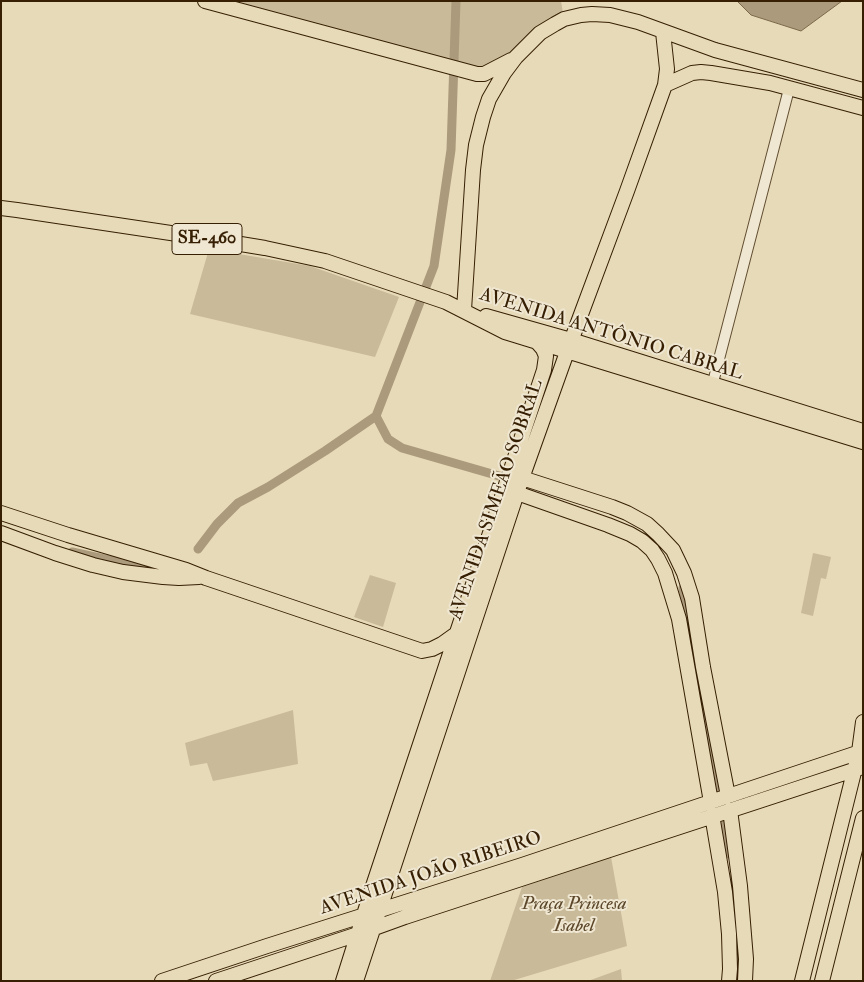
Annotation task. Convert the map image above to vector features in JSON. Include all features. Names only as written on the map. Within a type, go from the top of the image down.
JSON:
[{"type":"main road","points":[[205,1],[480,74],[516,58]]},
{"type":"main road","points":[[464,310],[468,230],[476,146],[489,99],[504,73],[516,58],[540,33],[564,19],[592,14],[625,18],[714,50],[863,90]]},
{"type":"main road","name":"AVENIDA SIMEÃO SOBRAL","points":[[343,981],[456,634],[514,482],[569,346],[665,84],[667,70],[663,32]]},
{"type":"main road","points":[[665,84],[692,72],[701,72],[770,83],[863,108]]},
{"type":"main road","name":"SE-460","points":[[1,208],[265,248],[325,262],[446,302],[464,310]]},
{"type":"main road","name":"AVENIDA ANTÔNIO CABRAL","points":[[464,310],[504,332],[536,341],[569,346]]},
{"type":"main road","name":"AVENIDA ANTÔNIO CABRAL","points":[[464,310],[569,346],[711,390],[863,442]]},
{"type":"main road","name":"AVENIDA SIMEÃO SOBRAL","points":[[356,981],[440,727],[514,482],[526,425],[545,365],[546,356],[543,348],[536,341]]},
{"type":"main road","name":"AVENIDA ANTÔNIO CABRAL","points":[[711,390],[863,431]]},
{"type":"main road","points":[[514,482],[630,534],[652,550],[665,573],[679,619],[720,806],[740,886],[746,959],[745,981]]},
{"type":"main road","points":[[1,513],[186,574],[203,577],[422,651],[445,668],[448,678],[448,685],[437,723],[440,727]]},
{"type":"main road","points":[[1,533],[55,553],[123,572],[148,576],[186,574]]},
{"type":"main road","points":[[422,651],[442,644],[456,634]]},
{"type":"main road","points":[[802,981],[858,768],[863,722]]},
{"type":"main road","points":[[720,806],[861,751]]},
{"type":"main road","points":[[720,806],[858,768]]},
{"type":"main road","points":[[720,806],[724,892],[729,934],[729,981]]},
{"type":"main road","name":"AVENIDA JOÃO RIBEIRO","points":[[162,981],[522,866],[613,834],[720,806]]},
{"type":"main road","name":"AVENIDA JOÃO RIBEIRO","points":[[216,981],[358,934],[404,916],[616,848],[720,806]]},
{"type":"main road","points":[[822,981],[863,818]]},
{"type":"street","points":[[711,390],[789,89]]},
{"type":"green space","points":[[204,1],[561,1],[564,19],[492,70]]},
{"type":"green space","points":[[209,249],[310,266],[399,297],[375,357],[190,314]]},
{"type":"green space","points":[[813,553],[831,557],[826,579],[821,578],[813,616],[801,613]]},
{"type":"green space","points":[[370,575],[396,583],[383,627],[354,617]]},
{"type":"green space","points":[[293,710],[298,764],[213,781],[207,763],[190,766],[185,743]]},
{"type":"green space","name":"Praça Princesa Isabel","points":[[611,857],[627,946],[511,981],[490,981],[522,887]]},
{"type":"green space","points":[[621,969],[622,981],[588,981]]},
{"type":"shaded area","points":[[737,1],[842,1],[801,31],[751,15]]},
{"type":"waterway","points":[[198,549],[217,524],[238,503],[268,487],[376,416],[434,266],[451,150],[456,1]]},
{"type":"waterway","points":[[376,416],[388,439],[402,448],[513,480]]},
{"type":"waterway","points":[[72,552],[155,570]]},
{"type":"waterway","points":[[683,588],[729,854]]},
{"type":"waterway","points":[[738,981],[739,944]]}]
